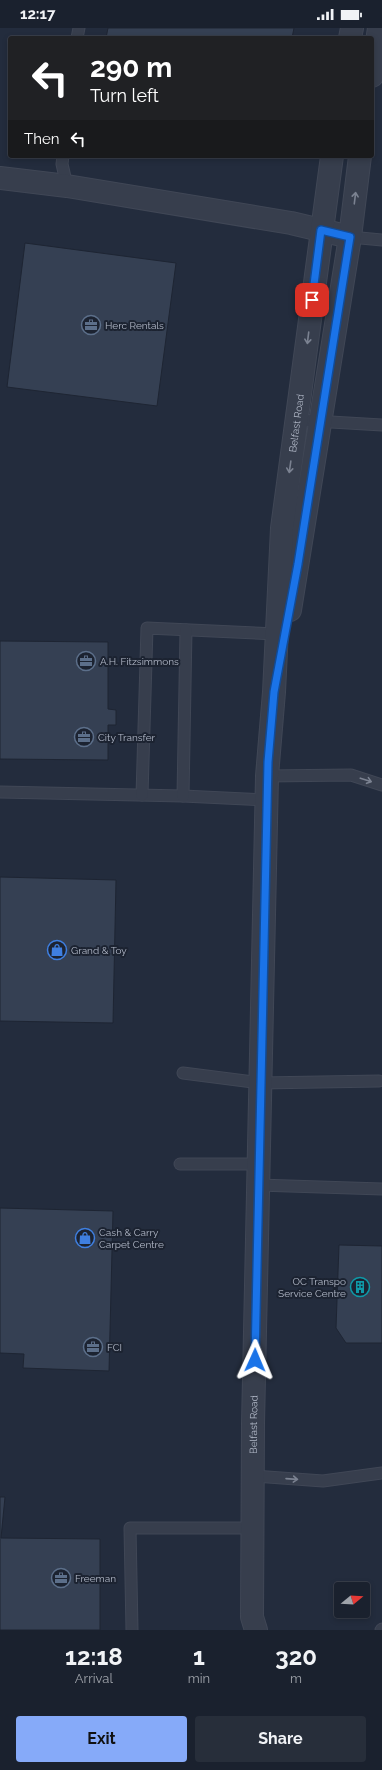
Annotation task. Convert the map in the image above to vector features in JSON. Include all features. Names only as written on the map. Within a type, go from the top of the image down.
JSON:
[{"type":"street","points":[[374,62],[379,28]]},
{"type":"street","name":"Belfast Road","points":[[256,1630],[252,1617],[253,1476],[267,776],[274,692],[282,528],[332,158]]},
{"type":"street","name":"Belfast Road","points":[[274,692],[298,564],[321,422],[350,237],[360,158]]},
{"type":"street","points":[[0,178],[67,186],[291,223],[350,237]]},
{"type":"lane","points":[[63,158],[62,164],[67,186]]},
{"type":"lane","points":[[350,237],[382,240]]},
{"type":"lane","points":[[297,420],[382,425]]},
{"type":"lane","points":[[142,794],[147,628],[277,634]]},
{"type":"lane","points":[[183,796],[186,630]]},
{"type":"lane","points":[[267,776],[351,775],[382,785]]},
{"type":"lane","points":[[0,792],[142,794],[267,800]]},
{"type":"lane","points":[[183,1073],[261,1083],[379,1081]]},
{"type":"lane","points":[[180,1164],[259,1164]]},
{"type":"lane","points":[[258,1186],[382,1189]]},
{"type":"lane","points":[[253,1476],[322,1481],[382,1473]]},
{"type":"lane","points":[[132,1630],[130,1528],[253,1528]]},
{"type":"building","points":[[108,28],[294,28],[292,36],[106,36]]},
{"type":"building","name":"Herc Rentals","points":[[25,243],[176,263],[157,406],[7,387]]},
{"type":"building","points":[[0,641],[108,642],[108,709],[116,710],[116,725],[108,725],[108,760],[0,759]]},
{"type":"building","name":"Grand & Toy","points":[[0,877],[116,880],[113,1023],[0,1021]]},
{"type":"building","points":[[0,1208],[113,1211],[109,1371],[23,1368],[24,1354],[0,1353]]},
{"type":"building","name":"OC Transpo Service Centre","points":[[339,1245],[382,1246],[382,1343],[346,1343],[336,1328]]},
{"type":"building","points":[[0,1497],[5,1497],[1,1538],[100,1539],[100,1630],[0,1630]]},
{"type":"place","name":"Herc Rentals","points":[[91,325]]},
{"type":"place","name":"A.H. Fitzsimmons","points":[[86,661]]},
{"type":"place","name":"City Transfer","points":[[84,737]]},
{"type":"place","name":"Grand & Toy","points":[[57,950]]},
{"type":"place","name":"Cash & Carry Carpet Centre","points":[[85,1238]]},
{"type":"place","name":"OC Transpo Service Centre","points":[[360,1287]]},
{"type":"place","name":"FCI","points":[[93,1347]]},
{"type":"place","name":"Freeman","points":[[61,1578]]},
{"type":"route","points":[[255,1360],[268,762],[274,692],[298,564],[350,237],[321,230],[312,300]]}]
